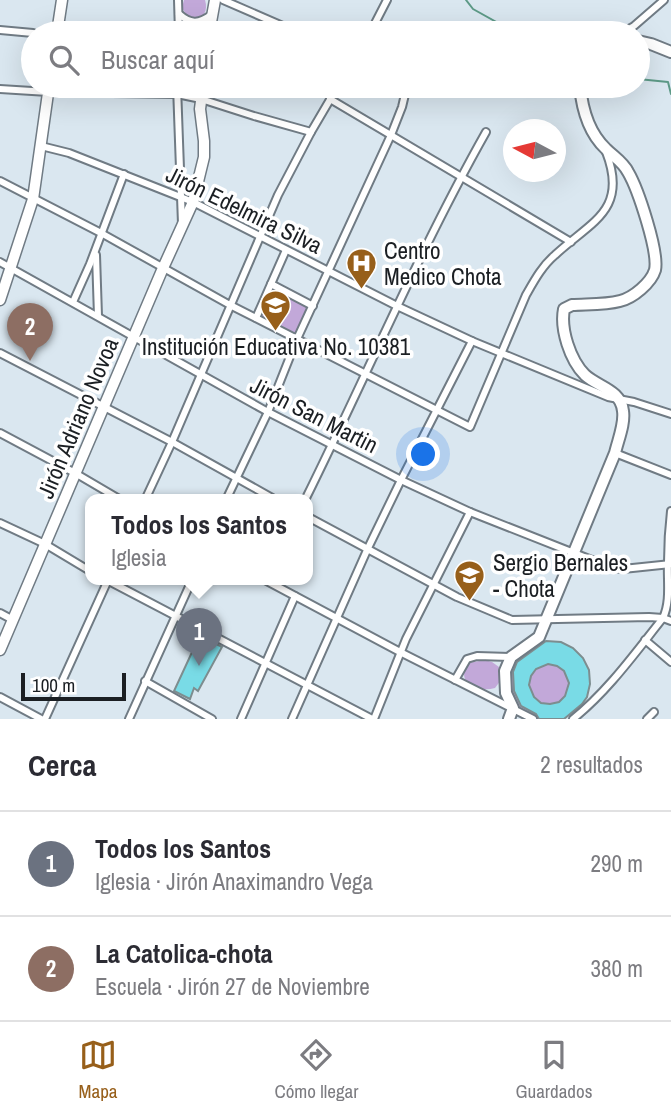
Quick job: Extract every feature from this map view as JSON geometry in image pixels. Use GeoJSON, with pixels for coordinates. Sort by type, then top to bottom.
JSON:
{"type":"FeatureCollection","features":[{"type":"Feature","properties":{"kind":"main road"},"geometry":{"type":"LineString","coordinates":[[650,44],[671,52]]}},
{"type":"Feature","properties":{"kind":"main road"},"geometry":{"type":"LineString","coordinates":[[511,714],[504,681],[510,657],[539,637],[547,620],[614,453],[623,411],[620,399],[584,374],[574,360],[566,337],[564,309],[572,305],[622,301],[636,293],[654,272],[653,247],[631,179],[622,163],[604,148],[594,132],[582,108],[581,98]]}},
{"type":"Feature","properties":{"kind":"street"},"geometry":{"type":"LineString","coordinates":[[59,21],[62,0]]}},
{"type":"Feature","properties":{"kind":"street"},"geometry":{"type":"LineString","coordinates":[[211,21],[215,0]]}},
{"type":"Feature","properties":{"kind":"street"},"geometry":{"type":"LineString","coordinates":[[223,0],[271,21]]}},
{"type":"Feature","properties":{"kind":"street"},"geometry":{"type":"LineString","coordinates":[[376,21],[387,0]]}},
{"type":"Feature","properties":{"kind":"street"},"geometry":{"type":"LineString","coordinates":[[640,21],[664,0]]}},
{"type":"Feature","properties":{"kind":"street"},"geometry":{"type":"LineString","coordinates":[[179,2],[179,21]]}},
{"type":"Feature","properties":{"kind":"street"},"geometry":{"type":"LineString","coordinates":[[179,14],[191,21]]}},
{"type":"Feature","properties":{"kind":"street"},"geometry":{"type":"LineString","coordinates":[[204,21],[212,15]]}},
{"type":"Feature","properties":{"kind":"street"},"geometry":{"type":"LineString","coordinates":[[0,30],[21,32]]}},
{"type":"Feature","properties":{"kind":"street"},"geometry":{"type":"LineString","coordinates":[[0,89],[21,89]]}},
{"type":"Feature","properties":{"kind":"street"},"geometry":{"type":"LineString","coordinates":[[0,300],[33,199],[48,98]]}},
{"type":"Feature","properties":{"kind":"street"},"geometry":{"type":"LineString","coordinates":[[177,98],[182,225]]}},
{"type":"Feature","properties":{"kind":"street"},"geometry":{"type":"LineString","coordinates":[[229,494],[391,135],[404,98]]}},
{"type":"Feature","properties":{"kind":"street"},"geometry":{"type":"LineString","coordinates":[[201,99],[311,132]]}},
{"type":"Feature","properties":{"kind":"street","name":"Jirón Adriano Novoa"},"geometry":{"type":"LineString","coordinates":[[0,650],[193,202],[204,156],[201,99]]}},
{"type":"Feature","properties":{"kind":"street"},"geometry":{"type":"LineString","coordinates":[[148,494],[283,186],[330,99],[571,242]]}},
{"type":"Feature","properties":{"kind":"street"},"geometry":{"type":"LineString","coordinates":[[309,494],[397,306],[486,132]]}},
{"type":"Feature","properties":{"kind":"street","name":"Jirón Edelmira Silva"},"geometry":{"type":"LineString","coordinates":[[41,146],[69,153],[193,202],[397,306],[472,341],[601,395],[671,414]]}},
{"type":"Feature","properties":{"kind":"street"},"geometry":{"type":"LineString","coordinates":[[0,181],[101,233],[230,305],[470,427],[534,281],[556,253],[602,215],[610,202],[612,176],[604,148]]}},
{"type":"Feature","properties":{"kind":"street"},"geometry":{"type":"LineString","coordinates":[[73,302],[96,250],[124,174]]}},
{"type":"Feature","properties":{"kind":"street"},"geometry":{"type":"LineString","coordinates":[[96,250],[98,316]]}},
{"type":"Feature","properties":{"kind":"street"},"geometry":{"type":"LineString","coordinates":[[256,318],[286,250]]}},
{"type":"Feature","properties":{"kind":"street","name":"Jirón San Martin"},"geometry":{"type":"LineString","coordinates":[[0,262],[268,412],[470,512],[612,568],[669,564]]}},
{"type":"Feature","properties":{"kind":"street"},"geometry":{"type":"LineString","coordinates":[[271,284],[313,306]]}},
{"type":"Feature","properties":{"kind":"street"},"geometry":{"type":"LineString","coordinates":[[292,719],[368,548],[472,341]]}},
{"type":"Feature","properties":{"kind":"street"},"geometry":{"type":"LineString","coordinates":[[0,353],[172,442],[265,494]]}},
{"type":"Feature","properties":{"kind":"street"},"geometry":{"type":"LineString","coordinates":[[0,433],[111,494]]}},
{"type":"Feature","properties":{"kind":"street"},"geometry":{"type":"LineString","coordinates":[[614,453],[671,475]]}},
{"type":"Feature","properties":{"kind":"street"},"geometry":{"type":"LineString","coordinates":[[573,719],[612,681],[663,618],[670,599],[671,511]]}},
{"type":"Feature","properties":{"kind":"street"},"geometry":{"type":"LineString","coordinates":[[116,585],[373,719],[400,652],[470,512]]}},
{"type":"Feature","properties":{"kind":"street"},"geometry":{"type":"LineString","coordinates":[[313,520],[457,597],[512,620],[649,617],[671,621]]}},
{"type":"Feature","properties":{"kind":"street"},"geometry":{"type":"LineString","coordinates":[[0,523],[45,544],[85,568]]}},
{"type":"Feature","properties":{"kind":"street"},"geometry":{"type":"LineString","coordinates":[[0,697],[43,719],[105,585]]}},
{"type":"Feature","properties":{"kind":"street"},"geometry":{"type":"LineString","coordinates":[[129,719],[189,585]]}},
{"type":"Feature","properties":{"kind":"street"},"geometry":{"type":"LineString","coordinates":[[275,585],[455,680],[511,714],[533,719]]}},
{"type":"Feature","properties":{"kind":"street"},"geometry":{"type":"LineString","coordinates":[[241,719],[295,596]]}},
{"type":"Feature","properties":{"kind":"street"},"geometry":{"type":"LineString","coordinates":[[0,613],[13,620]]}},
{"type":"Feature","properties":{"kind":"street"},"geometry":{"type":"LineString","coordinates":[[645,640],[671,662]]}},
{"type":"Feature","properties":{"kind":"street"},"geometry":{"type":"LineString","coordinates":[[455,680],[467,659],[477,656],[510,657]]}},
{"type":"Feature","properties":{"kind":"street"},"geometry":{"type":"LineString","coordinates":[[145,681],[212,719]]}},
{"type":"Feature","properties":{"kind":"street"},"geometry":{"type":"LineString","coordinates":[[647,719],[654,712]]}},
{"type":"Feature","properties":{"kind":"shaded area"},"geometry":{"type":"Polygon","coordinates":[[[184,0],[205,0],[206,9],[203,15],[197,18],[188,17],[182,8],[184,0]]]}},
{"type":"Feature","properties":{"kind":"shaded area"},"geometry":{"type":"Polygon","coordinates":[[[272,290],[308,306],[296,333],[260,316],[272,290]]]}},
{"type":"Feature","properties":{"kind":"shaded area"},"geometry":{"type":"Polygon","coordinates":[[[542,642],[558,642],[572,648],[583,659],[589,673],[589,689],[583,703],[572,714],[562,719],[538,719],[528,714],[517,703],[511,689],[511,673],[517,659],[528,648],[542,642]]]}},
{"type":"Feature","properties":{"kind":"shaded area"},"geometry":{"type":"Polygon","coordinates":[[[485,660],[499,667],[501,680],[495,688],[475,688],[466,681],[465,670],[468,663],[485,660]]]}},
{"type":"Feature","properties":{"kind":"building"},"geometry":{"type":"Polygon","coordinates":[[[200,635],[222,647],[198,691],[194,688],[190,699],[174,691],[200,635]]]}},
{"type":"Feature","properties":{"kind":"building"},"geometry":{"type":"Polygon","coordinates":[[[546,641],[561,642],[573,648],[583,658],[589,670],[587,697],[564,719],[539,719],[536,714],[521,706],[514,691],[513,672],[517,662],[546,641]],[[548,664],[536,669],[531,676],[529,685],[534,697],[541,703],[559,702],[565,696],[569,683],[564,671],[548,664]]]}},
{"type":"Feature","properties":{"kind":"waterway"},"geometry":{"type":"LineString","coordinates":[[466,0],[473,9],[494,21]]}},
{"type":"Feature","properties":{"kind":"waterway"},"geometry":{"type":"LineString","coordinates":[[650,80],[668,82],[671,94]]}},
{"type":"Feature","properties":{"kind":"place","name":"Centro Medico Chota"},"geometry":{"type":"Point","coordinates":[361,291]}},
{"type":"Feature","properties":{"kind":"place","name":"Institución Educativa No. 10381"},"geometry":{"type":"Point","coordinates":[276,333]}},
{"type":"Feature","properties":{"kind":"place","name":"La Catolica-chota"},"geometry":{"type":"Point","coordinates":[30,361]}},
{"type":"Feature","properties":{"kind":"place","name":"Sergio Bernales - Chota"},"geometry":{"type":"Point","coordinates":[470,603]}},
{"type":"Feature","properties":{"kind":"place","name":"Todos los Santos"},"geometry":{"type":"Point","coordinates":[199,666]}}]}
